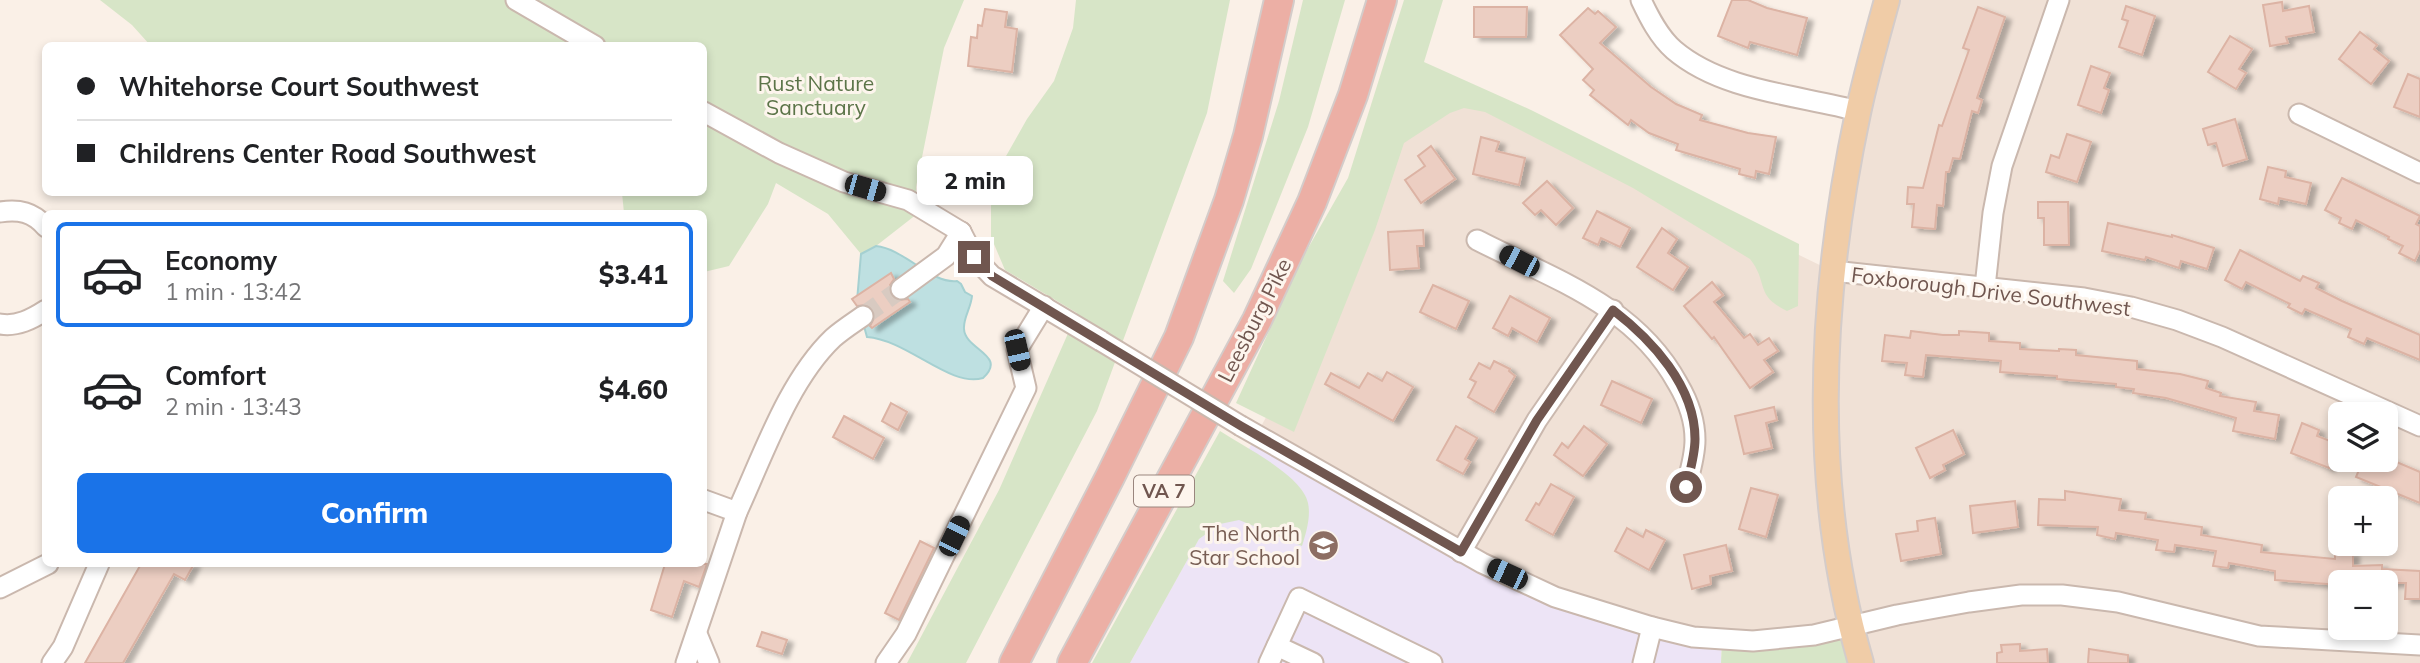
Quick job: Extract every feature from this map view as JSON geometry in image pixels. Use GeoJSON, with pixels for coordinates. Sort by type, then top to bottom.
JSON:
{"type":"FeatureCollection","features":[{"type":"Feature","properties":{"kind":"highway","name":"VA 7"},"geometry":{"type":"LineString","coordinates":[[1014,663],[1179,337],[1229,200],[1248,136],[1279,0]]}},
{"type":"Feature","properties":{"kind":"highway","name":"Leesburg Pike"},"geometry":{"type":"LineString","coordinates":[[1072,663],[1263,308],[1312,202],[1353,96],[1382,0]]}},
{"type":"Feature","properties":{"kind":"main road"},"geometry":{"type":"LineString","coordinates":[[1861,663],[1850,626],[1834,534],[1828,462],[1826,355],[1843,190],[1858,111],[1887,0]]}},
{"type":"Feature","properties":{"kind":"street"},"geometry":{"type":"LineString","coordinates":[[516,0],[588,42]]}},
{"type":"Feature","properties":{"kind":"street"},"geometry":{"type":"LineString","coordinates":[[1641,0],[1651,21],[1672,48],[1702,70],[1730,81],[1858,111]]}},
{"type":"Feature","properties":{"kind":"street"},"geometry":{"type":"LineString","coordinates":[[1985,287],[1993,213],[2002,166],[2059,0]]}},
{"type":"Feature","properties":{"kind":"street"},"geometry":{"type":"LineString","coordinates":[[707,114],[779,153],[844,181],[908,200],[961,232],[974,257],[992,276],[1241,426],[1461,552],[1555,597],[1652,627],[1693,636],[1753,641],[1814,635],[1897,615],[1969,602],[2021,595],[2062,595],[2118,602],[2259,636],[2420,645]]}},
{"type":"Feature","properties":{"kind":"street"},"geometry":{"type":"LineString","coordinates":[[2300,114],[2420,173]]}},
{"type":"Feature","properties":{"kind":"street"},"geometry":{"type":"LineString","coordinates":[[0,194],[42,223]]}},
{"type":"Feature","properties":{"kind":"street"},"geometry":{"type":"LineString","coordinates":[[0,212],[22,211]]}},
{"type":"Feature","properties":{"kind":"street"},"geometry":{"type":"LineString","coordinates":[[901,289],[946,256],[961,232]]}},
{"type":"Feature","properties":{"kind":"street"},"geometry":{"type":"LineString","coordinates":[[1477,240],[1613,310],[1654,347],[1681,389],[1693,421],[1695,439],[1686,487]]}},
{"type":"Feature","properties":{"kind":"street","name":"Foxborough Drive Southwest"},"geometry":{"type":"LineString","coordinates":[[1833,271],[2084,298],[2131,307],[2222,337],[2420,426]]}},
{"type":"Feature","properties":{"kind":"street"},"geometry":{"type":"LineString","coordinates":[[886,663],[906,634],[1026,388],[1017,350],[1044,306]]}},
{"type":"Feature","properties":{"kind":"street"},"geometry":{"type":"LineString","coordinates":[[1461,552],[1537,420],[1613,310]]}},
{"type":"Feature","properties":{"kind":"street"},"geometry":{"type":"LineString","coordinates":[[0,324],[29,320],[42,312]]}},
{"type":"Feature","properties":{"kind":"street"},"geometry":{"type":"LineString","coordinates":[[686,663],[737,512],[780,418],[803,375],[833,339],[861,317]]}},
{"type":"Feature","properties":{"kind":"street"},"geometry":{"type":"LineString","coordinates":[[707,501],[737,512]]}},
{"type":"Feature","properties":{"kind":"street"},"geometry":{"type":"LineString","coordinates":[[0,588],[42,567]]}},
{"type":"Feature","properties":{"kind":"street"},"geometry":{"type":"LineString","coordinates":[[52,663],[63,647],[98,567]]}},
{"type":"Feature","properties":{"kind":"street"},"geometry":{"type":"LineString","coordinates":[[1313,663],[1273,654],[1299,598],[1432,663]]}},
{"type":"Feature","properties":{"kind":"street"},"geometry":{"type":"LineString","coordinates":[[1643,663],[1652,627]]}},
{"type":"Feature","properties":{"kind":"street"},"geometry":{"type":"LineString","coordinates":[[697,634],[709,663]]}},
{"type":"Feature","properties":{"kind":"shaded area"},"geometry":{"type":"Polygon","coordinates":[[[1888,0],[2420,0],[2420,663],[1861,663],[1555,597],[1256,436],[1358,244],[1410,66],[1832,271],[1888,0]]]}},
{"type":"Feature","properties":{"kind":"shaded area","name":"The North Star School"},"geometry":{"type":"Polygon","coordinates":[[[1256,436],[1555,597],[1722,640],[1721,663],[1130,663],[1256,436]]]}},
{"type":"Feature","properties":{"kind":"green space","name":"Rust Nature Sanctuary"},"geometry":{"type":"Polygon","coordinates":[[[100,0],[964,0],[944,48],[916,187],[917,214],[876,246],[861,254],[828,214],[776,183],[768,204],[729,266],[707,271],[707,210],[624,210],[622,196],[707,196],[707,42],[147,42],[132,25],[100,0]]]}},
{"type":"Feature","properties":{"kind":"green space"},"geometry":{"type":"Polygon","coordinates":[[[1076,0],[1230,0],[1207,113],[1097,411],[966,663],[907,663],[999,490],[1077,313],[1005,270],[991,237],[991,206],[997,172],[1027,119],[1054,81],[1073,28],[1076,0]]]}},
{"type":"Feature","properties":{"kind":"green space"},"geometry":{"type":"Polygon","coordinates":[[[1303,0],[1345,0],[1308,127],[1251,269],[1234,293],[1223,281],[1279,101],[1303,0]]]}},
{"type":"Feature","properties":{"kind":"green space"},"geometry":{"type":"Polygon","coordinates":[[[1404,0],[1443,0],[1424,62],[1531,110],[1799,244],[1798,306],[1787,311],[1770,300],[1750,259],[1633,188],[1485,112],[1464,108],[1450,113],[1404,143],[1375,230],[1294,432],[1236,403],[1303,257],[1348,178],[1404,0]]]}},
{"type":"Feature","properties":{"kind":"green space"},"geometry":{"type":"Polygon","coordinates":[[[1220,431],[1271,462],[1304,493],[1309,514],[1302,546],[1239,520],[1220,524],[1199,539],[1130,663],[1092,663],[1220,431]]]}},
{"type":"Feature","properties":{"kind":"green space"},"geometry":{"type":"Polygon","coordinates":[[[1851,626],[1861,663],[1721,663],[1722,640],[1851,626]]]}},
{"type":"Feature","properties":{"kind":"water"},"geometry":{"type":"Polygon","coordinates":[[[876,246],[897,253],[937,277],[957,281],[965,292],[972,296],[964,329],[966,336],[991,364],[983,378],[957,376],[898,346],[867,337],[857,301],[861,254],[876,246]]]}},
{"type":"Feature","properties":{"kind":"building"},"geometry":{"type":"Polygon","coordinates":[[[1732,0],[1748,0],[1767,8],[1807,18],[1797,55],[1750,42],[1748,48],[1718,36],[1732,0]]]}},
{"type":"Feature","properties":{"kind":"building"},"geometry":{"type":"Polygon","coordinates":[[[2282,2],[2283,11],[2309,6],[2314,32],[2286,37],[2288,43],[2270,46],[2263,5],[2282,2]]]}},
{"type":"Feature","properties":{"kind":"building"},"geometry":{"type":"Polygon","coordinates":[[[2126,6],[2155,16],[2142,55],[2119,47],[2128,21],[2122,19],[2126,6]]]}},
{"type":"Feature","properties":{"kind":"building"},"geometry":{"type":"Polygon","coordinates":[[[1474,7],[1527,7],[1526,37],[1474,37],[1474,7]]]}},
{"type":"Feature","properties":{"kind":"building"},"geometry":{"type":"Polygon","coordinates":[[[1978,7],[2005,17],[1977,98],[1982,100],[1978,113],[1972,111],[1960,159],[1953,158],[1949,172],[1946,172],[1943,206],[1937,205],[1935,229],[1912,227],[1914,204],[1907,204],[1908,187],[1923,188],[1939,125],[1942,126],[1969,50],[1963,48],[1978,7]]]}},
{"type":"Feature","properties":{"kind":"building"},"geometry":{"type":"Polygon","coordinates":[[[1588,8],[1595,14],[1598,11],[1616,27],[1600,43],[1651,87],[1676,104],[1702,115],[1700,120],[1748,133],[1776,137],[1769,174],[1756,171],[1755,178],[1739,174],[1740,169],[1676,150],[1678,144],[1649,133],[1631,120],[1628,125],[1590,95],[1594,90],[1583,80],[1593,69],[1560,35],[1588,8]]]}},
{"type":"Feature","properties":{"kind":"building"},"geometry":{"type":"Polygon","coordinates":[[[985,9],[1007,12],[1005,27],[1017,29],[1012,72],[968,66],[971,37],[977,38],[978,25],[982,26],[985,9]]]}},
{"type":"Feature","properties":{"kind":"building"},"geometry":{"type":"Polygon","coordinates":[[[2360,32],[2377,45],[2374,49],[2389,61],[2371,84],[2339,59],[2360,32]]]}},
{"type":"Feature","properties":{"kind":"building"},"geometry":{"type":"Polygon","coordinates":[[[2230,36],[2252,49],[2239,69],[2246,73],[2236,89],[2208,72],[2230,36]]]}},
{"type":"Feature","properties":{"kind":"building"},"geometry":{"type":"Polygon","coordinates":[[[2091,66],[2110,73],[2104,88],[2109,90],[2101,113],[2078,105],[2091,66]]]}},
{"type":"Feature","properties":{"kind":"building"},"geometry":{"type":"Polygon","coordinates":[[[2408,74],[2420,79],[2420,117],[2394,107],[2408,74]]]}},
{"type":"Feature","properties":{"kind":"building"},"geometry":{"type":"Polygon","coordinates":[[[2235,119],[2247,159],[2223,166],[2216,143],[2208,145],[2203,129],[2235,119]]]}},
{"type":"Feature","properties":{"kind":"building"},"geometry":{"type":"Polygon","coordinates":[[[2067,134],[2091,142],[2077,182],[2046,172],[2051,155],[2059,158],[2067,134]]]}},
{"type":"Feature","properties":{"kind":"building"},"geometry":{"type":"Polygon","coordinates":[[[1481,137],[1499,142],[1496,151],[1525,158],[1519,185],[1473,174],[1481,137]]]}},
{"type":"Feature","properties":{"kind":"building"},"geometry":{"type":"Polygon","coordinates":[[[1431,146],[1455,179],[1421,203],[1405,180],[1425,166],[1418,156],[1431,146]]]}},
{"type":"Feature","properties":{"kind":"building"},"geometry":{"type":"Polygon","coordinates":[[[2268,167],[2286,171],[2285,177],[2311,183],[2306,204],[2279,198],[2278,204],[2260,199],[2268,167]]]}},
{"type":"Feature","properties":{"kind":"building"},"geometry":{"type":"Polygon","coordinates":[[[2342,178],[2420,216],[2416,224],[2420,226],[2420,250],[2415,261],[2399,253],[2403,246],[2388,239],[2389,237],[2356,220],[2352,229],[2339,223],[2341,218],[2325,210],[2342,178]]]}},
{"type":"Feature","properties":{"kind":"building"},"geometry":{"type":"Polygon","coordinates":[[[1547,181],[1573,208],[1556,225],[1541,210],[1535,215],[1523,203],[1547,181]]]}},
{"type":"Feature","properties":{"kind":"building"},"geometry":{"type":"Polygon","coordinates":[[[2038,202],[2068,202],[2069,245],[2044,245],[2044,218],[2038,218],[2038,202]]]}},
{"type":"Feature","properties":{"kind":"building"},"geometry":{"type":"Polygon","coordinates":[[[1597,211],[1630,228],[1620,247],[1601,238],[1598,245],[1583,238],[1597,211]]]}},
{"type":"Feature","properties":{"kind":"building"},"geometry":{"type":"Polygon","coordinates":[[[2108,223],[2172,235],[2214,248],[2207,269],[2181,261],[2179,268],[2146,257],[2145,260],[2102,251],[2108,223]]]}},
{"type":"Feature","properties":{"kind":"building"},"geometry":{"type":"Polygon","coordinates":[[[1662,228],[1677,239],[1668,253],[1688,267],[1673,290],[1637,267],[1662,228]]]}},
{"type":"Feature","properties":{"kind":"building"},"geometry":{"type":"Polygon","coordinates":[[[1423,230],[1424,246],[1417,246],[1419,268],[1390,270],[1388,232],[1423,230]]]}},
{"type":"Feature","properties":{"kind":"building"},"geometry":{"type":"Polygon","coordinates":[[[2240,250],[2300,281],[2303,276],[2319,283],[2316,288],[2420,335],[2420,360],[2367,338],[2364,344],[2348,337],[2351,329],[2305,309],[2302,314],[2288,307],[2290,304],[2246,282],[2242,289],[2225,280],[2240,250]]]}},
{"type":"Feature","properties":{"kind":"building"},"geometry":{"type":"Polygon","coordinates":[[[891,273],[894,279],[890,285],[891,296],[897,300],[908,299],[910,302],[872,328],[870,326],[875,316],[873,310],[868,305],[857,306],[852,299],[891,273]]]}},
{"type":"Feature","properties":{"kind":"building"},"geometry":{"type":"Polygon","coordinates":[[[1712,282],[1723,295],[1714,302],[1744,338],[1750,334],[1758,345],[1769,338],[1778,351],[1764,360],[1773,372],[1750,388],[1714,337],[1712,339],[1684,306],[1712,282]]]}},
{"type":"Feature","properties":{"kind":"building"},"geometry":{"type":"Polygon","coordinates":[[[1433,285],[1469,301],[1456,329],[1420,312],[1433,285]]]}},
{"type":"Feature","properties":{"kind":"building"},"geometry":{"type":"Polygon","coordinates":[[[1510,296],[1550,318],[1537,342],[1512,328],[1508,336],[1493,328],[1510,296]]]}},
{"type":"Feature","properties":{"kind":"building"},"geometry":{"type":"Polygon","coordinates":[[[1911,331],[1943,335],[1959,335],[1959,331],[1989,333],[1989,341],[2020,343],[2020,349],[2076,350],[2076,355],[2137,361],[2137,369],[2180,374],[2208,381],[2206,388],[2221,393],[2220,396],[2256,402],[2254,411],[2279,415],[2275,439],[2233,431],[2236,418],[2166,398],[2133,393],[2134,389],[2116,387],[2116,384],[2000,372],[2001,361],[1926,355],[1923,377],[1905,375],[1907,363],[1882,361],[1885,335],[1910,338],[1911,331]]]}},
{"type":"Feature","properties":{"kind":"building"},"geometry":{"type":"Polygon","coordinates":[[[1494,361],[1510,369],[1515,376],[1494,412],[1468,397],[1476,382],[1470,379],[1479,363],[1490,369],[1494,361]]]}},
{"type":"Feature","properties":{"kind":"building"},"geometry":{"type":"Polygon","coordinates":[[[1387,372],[1413,387],[1393,421],[1325,384],[1331,373],[1359,388],[1368,373],[1382,381],[1387,372]]]}},
{"type":"Feature","properties":{"kind":"building"},"geometry":{"type":"Polygon","coordinates":[[[1612,381],[1652,399],[1641,423],[1601,405],[1612,381]]]}},
{"type":"Feature","properties":{"kind":"building"},"geometry":{"type":"Polygon","coordinates":[[[891,403],[907,412],[898,430],[882,421],[891,403]]]}},
{"type":"Feature","properties":{"kind":"building"},"geometry":{"type":"Polygon","coordinates":[[[1774,407],[1777,420],[1766,423],[1772,448],[1744,454],[1735,416],[1774,407]]]}},
{"type":"Feature","properties":{"kind":"building"},"geometry":{"type":"Polygon","coordinates":[[[844,416],[884,438],[873,459],[833,437],[844,416]]]}},
{"type":"Feature","properties":{"kind":"building"},"geometry":{"type":"Polygon","coordinates":[[[2302,423],[2319,430],[2317,436],[2328,440],[2328,468],[2291,453],[2302,423]]]}},
{"type":"Feature","properties":{"kind":"building"},"geometry":{"type":"Polygon","coordinates":[[[1456,426],[1477,438],[1465,459],[1470,462],[1463,474],[1437,460],[1456,426]]]}},
{"type":"Feature","properties":{"kind":"building"},"geometry":{"type":"Polygon","coordinates":[[[1584,426],[1607,444],[1583,476],[1554,455],[1562,443],[1568,448],[1584,426]]]}},
{"type":"Feature","properties":{"kind":"building"},"geometry":{"type":"Polygon","coordinates":[[[1953,430],[1964,454],[1943,465],[1945,470],[1930,478],[1916,448],[1953,430]]]}},
{"type":"Feature","properties":{"kind":"building"},"geometry":{"type":"Polygon","coordinates":[[[2398,463],[2420,472],[2420,503],[2398,494],[2398,486],[2378,486],[2356,477],[2358,472],[2398,472],[2398,463]]]}},
{"type":"Feature","properties":{"kind":"building"},"geometry":{"type":"Polygon","coordinates":[[[1551,484],[1574,497],[1553,535],[1526,520],[1536,503],[1539,505],[1551,484]]]}},
{"type":"Feature","properties":{"kind":"building"},"geometry":{"type":"Polygon","coordinates":[[[1751,488],[1778,495],[1766,537],[1739,529],[1751,488]]]}},
{"type":"Feature","properties":{"kind":"building"},"geometry":{"type":"Polygon","coordinates":[[[2065,491],[2121,499],[2119,510],[2146,513],[2145,519],[2202,527],[2201,535],[2262,545],[2261,552],[2335,559],[2335,556],[2353,556],[2353,566],[2382,565],[2382,569],[2420,571],[2420,599],[2405,599],[2406,583],[2398,583],[2398,570],[2328,570],[2328,584],[2275,580],[2275,571],[2229,563],[2228,568],[2213,566],[2216,551],[2175,545],[2174,552],[2156,550],[2158,540],[2116,533],[2115,539],[2097,535],[2098,527],[2038,525],[2039,499],[2065,500],[2065,491]]]}},
{"type":"Feature","properties":{"kind":"building"},"geometry":{"type":"Polygon","coordinates":[[[2015,501],[2018,527],[1973,533],[1970,506],[2015,501]]]}},
{"type":"Feature","properties":{"kind":"building"},"geometry":{"type":"Polygon","coordinates":[[[1935,518],[1941,554],[1901,561],[1896,534],[1918,531],[1917,521],[1935,518]]]}},
{"type":"Feature","properties":{"kind":"building"},"geometry":{"type":"Polygon","coordinates":[[[1627,528],[1643,537],[1646,530],[1665,540],[1649,570],[1615,551],[1627,528]]]}},
{"type":"Feature","properties":{"kind":"building"},"geometry":{"type":"Polygon","coordinates":[[[920,541],[934,548],[899,620],[885,613],[920,541]]]}},
{"type":"Feature","properties":{"kind":"building"},"geometry":{"type":"Polygon","coordinates":[[[1726,545],[1732,571],[1710,576],[1711,584],[1692,589],[1684,555],[1726,545]]]}},
{"type":"Feature","properties":{"kind":"building"},"geometry":{"type":"Polygon","coordinates":[[[139,567],[192,567],[185,580],[174,574],[123,663],[85,663],[139,567]]]}},
{"type":"Feature","properties":{"kind":"building"},"geometry":{"type":"Polygon","coordinates":[[[664,567],[706,567],[699,587],[684,581],[672,617],[651,610],[664,567]]]}},
{"type":"Feature","properties":{"kind":"building"},"geometry":{"type":"Polygon","coordinates":[[[762,632],[787,640],[782,654],[757,646],[762,632]]]}},
{"type":"Feature","properties":{"kind":"building"},"geometry":{"type":"Polygon","coordinates":[[[2020,644],[2020,651],[2047,649],[2048,663],[1997,663],[1997,653],[2002,652],[2001,645],[2020,644]]]}},
{"type":"Feature","properties":{"kind":"building"},"geometry":{"type":"Polygon","coordinates":[[[2089,649],[2128,655],[2128,663],[2088,663],[2089,649]]]}},
{"type":"Feature","properties":{"kind":"tunnel"},"geometry":{"type":"LineString","coordinates":[[863,316],[901,289]]}},
{"type":"Feature","properties":{"kind":"place","name":"The North Star School"},"geometry":{"type":"Point","coordinates":[1323,545]}},
{"type":"Feature","properties":{"kind":"route"},"geometry":{"type":"LineString","coordinates":[[974,257],[992,276],[1241,426],[1461,552],[1537,420],[1613,310],[1654,347],[1669,367],[1691,412],[1695,439],[1694,455],[1686,487]]}}]}
